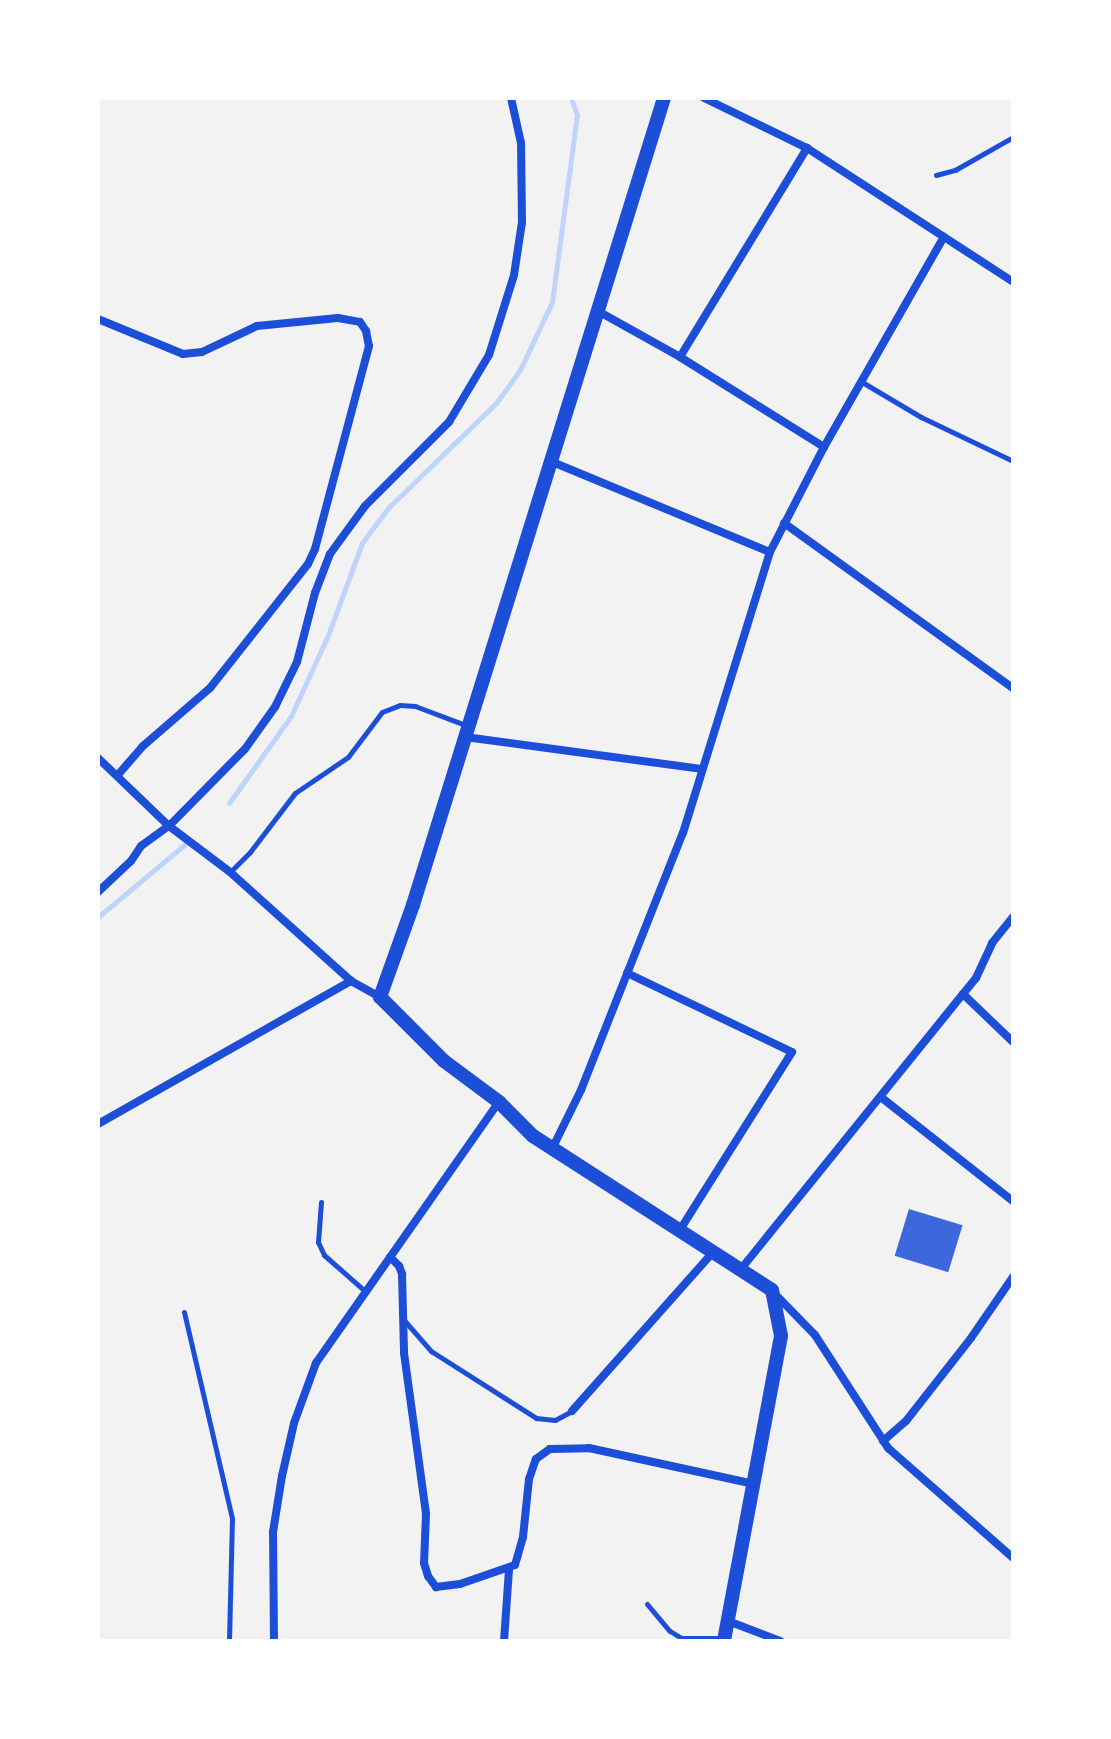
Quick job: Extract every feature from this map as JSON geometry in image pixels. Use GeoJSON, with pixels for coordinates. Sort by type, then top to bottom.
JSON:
{"type":"FeatureCollection","features":[{"type":"Feature","properties":{"kind":"street"},"geometry":{"type":"LineString","coordinates":[[98,892],[131,861],[141,846],[169,826],[261,729],[297,662],[315,593],[330,554],[375,496],[449,422],[489,355],[514,275],[522,222],[523,169],[511,98]]}},
{"type":"Feature","properties":{"kind":"street"},"geometry":{"type":"LineString","coordinates":[[380,997],[467,731],[662,98]]}},
{"type":"Feature","properties":{"kind":"street"},"geometry":{"type":"LineString","coordinates":[[704,98],[807,148],[1013,282]]}},
{"type":"Feature","properties":{"kind":"street"},"geometry":{"type":"LineString","coordinates":[[680,357],[807,148]]}},
{"type":"Feature","properties":{"kind":"street"},"geometry":{"type":"LineString","coordinates":[[552,1149],[581,1090],[683,833],[770,552],[824,447],[944,237]]}},
{"type":"Feature","properties":{"kind":"street"},"geometry":{"type":"LineString","coordinates":[[596,310],[680,357],[824,447]]}},
{"type":"Feature","properties":{"kind":"street"},"geometry":{"type":"LineString","coordinates":[[98,319],[183,354],[202,352],[257,326],[338,318],[360,322],[366,331],[369,346],[308,564],[210,688],[143,746],[118,775]]}},
{"type":"Feature","properties":{"kind":"street"},"geometry":{"type":"LineString","coordinates":[[550,461],[770,552]]}},
{"type":"Feature","properties":{"kind":"street"},"geometry":{"type":"LineString","coordinates":[[784,523],[1013,688]]}},
{"type":"Feature","properties":{"kind":"street"},"geometry":{"type":"LineString","coordinates":[[467,731],[701,769]]}},
{"type":"Feature","properties":{"kind":"street"},"geometry":{"type":"LineString","coordinates":[[98,758],[169,826],[230,872],[351,981],[380,997],[444,1061],[499,1102],[533,1136],[772,1290],[815,1335],[883,1441],[1011,1556]]}},
{"type":"Feature","properties":{"kind":"street"},"geometry":{"type":"LineString","coordinates":[[741,1269],[976,978],[992,943],[1013,917]]}},
{"type":"Feature","properties":{"kind":"street"},"geometry":{"type":"LineString","coordinates":[[627,973],[792,1052],[680,1230]]}},
{"type":"Feature","properties":{"kind":"street"},"geometry":{"type":"LineString","coordinates":[[98,1124],[351,981]]}},
{"type":"Feature","properties":{"kind":"street"},"geometry":{"type":"LineString","coordinates":[[963,994],[1013,1042]]}},
{"type":"Feature","properties":{"kind":"street"},"geometry":{"type":"LineString","coordinates":[[882,1098],[1013,1201]]}},
{"type":"Feature","properties":{"kind":"street"},"geometry":{"type":"LineString","coordinates":[[274,1641],[273,1532],[294,1423],[316,1363],[499,1102]]}},
{"type":"Feature","properties":{"kind":"street"},"geometry":{"type":"LineString","coordinates":[[572,1411],[715,1251]]}},
{"type":"Feature","properties":{"kind":"street"},"geometry":{"type":"LineString","coordinates":[[390,1257],[402,1274],[404,1353],[424,1484],[424,1563],[436,1587],[509,1569],[517,1561],[523,1537],[529,1479],[536,1459],[550,1449],[589,1448],[754,1484]]}},
{"type":"Feature","properties":{"kind":"street"},"geometry":{"type":"LineString","coordinates":[[883,1441],[906,1421],[971,1338],[1013,1277]]}},
{"type":"Feature","properties":{"kind":"street"},"geometry":{"type":"LineString","coordinates":[[724,1640],[781,1336],[772,1290]]}},
{"type":"Feature","properties":{"kind":"street"},"geometry":{"type":"LineString","coordinates":[[504,1641],[509,1569]]}},
{"type":"Feature","properties":{"kind":"street"},"geometry":{"type":"LineString","coordinates":[[728,1621],[780,1641]]}},
{"type":"Feature","properties":{"kind":"lane"},"geometry":{"type":"LineString","coordinates":[[936,175],[955,170],[1013,137]]}},
{"type":"Feature","properties":{"kind":"lane"},"geometry":{"type":"LineString","coordinates":[[861,382],[921,417],[1013,461]]}},
{"type":"Feature","properties":{"kind":"lane"},"geometry":{"type":"LineString","coordinates":[[230,872],[250,852],[295,793],[348,757],[382,712],[400,705],[415,706],[467,731]]}},
{"type":"Feature","properties":{"kind":"lane"},"geometry":{"type":"LineString","coordinates":[[321,1202],[318,1242],[324,1255],[366,1292]]}},
{"type":"Feature","properties":{"kind":"lane"},"geometry":{"type":"LineString","coordinates":[[184,1312],[232,1518],[229,1641]]}},
{"type":"Feature","properties":{"kind":"lane"},"geometry":{"type":"LineString","coordinates":[[403,1318],[431,1351],[536,1418],[555,1420],[572,1411]]}},
{"type":"Feature","properties":{"kind":"lane"},"geometry":{"type":"LineString","coordinates":[[647,1604],[670,1631],[681,1638],[724,1640]]}},
{"type":"Feature","properties":{"kind":"building"},"geometry":{"type":"Polygon","coordinates":[[[909,1209],[963,1225],[948,1272],[895,1256],[909,1209]]]}},
{"type":"Feature","properties":{"kind":"waterway"},"geometry":{"type":"LineString","coordinates":[[229,803],[291,716],[328,635],[362,543],[388,508],[496,403],[520,370],[552,302],[577,115],[571,98]]}},
{"type":"Feature","properties":{"kind":"waterway"},"geometry":{"type":"LineString","coordinates":[[98,917],[189,841]]}}]}
